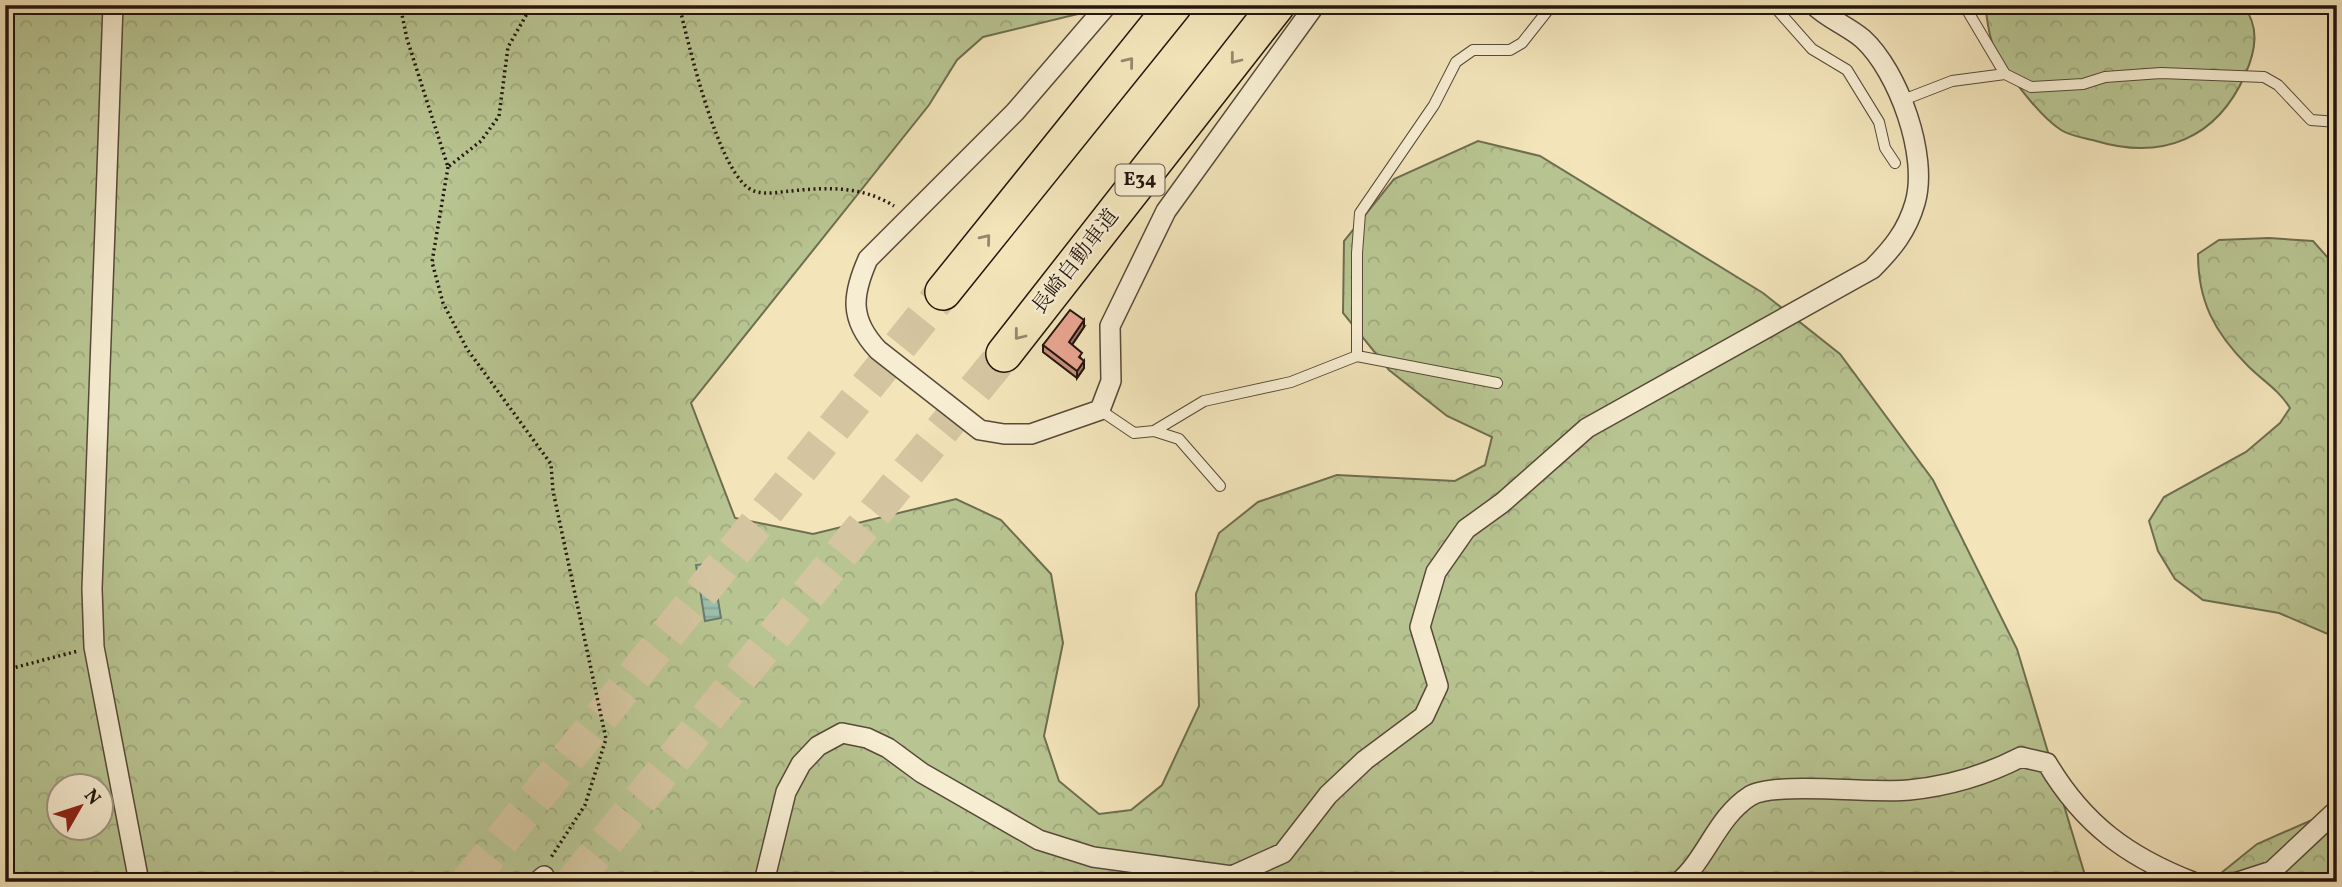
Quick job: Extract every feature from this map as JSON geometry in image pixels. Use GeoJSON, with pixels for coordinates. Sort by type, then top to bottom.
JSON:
{"type":"FeatureCollection","features":[{"type":"Feature","properties":{"kind":"highway"},"geometry":{"type":"LineString","coordinates":[[943,292],[1174,5]]}},
{"type":"Feature","properties":{"kind":"highway","name":"長崎自動車道"},"geometry":{"type":"LineString","coordinates":[[1004,354],[1277,5]]}},
{"type":"Feature","properties":{"kind":"street"},"geometry":{"type":"LineString","coordinates":[[113,5],[92,589],[94,647],[138,882]]}},
{"type":"Feature","properties":{"kind":"street"},"geometry":{"type":"LineString","coordinates":[[1107,5],[1015,113],[868,259],[856,289],[854,299],[864,335],[979,430],[1031,434],[1100,410],[1108,398],[1111,381],[1110,326],[1166,211],[1315,5]]}},
{"type":"Feature","properties":{"kind":"street"},"geometry":{"type":"LineString","coordinates":[[764,882],[786,792],[801,764],[818,746],[842,733],[867,737],[888,748],[922,773],[1039,840],[1093,858],[1231,876],[1283,853],[1328,795],[1365,760],[1424,716],[1437,686],[1420,627],[1436,572],[1466,529],[1502,503],[1587,428],[1872,269],[1899,242],[1916,201],[1916,159],[1903,100],[1896,83],[1863,39],[1814,5]]}},
{"type":"Feature","properties":{"kind":"street"},"geometry":{"type":"LineString","coordinates":[[1679,882],[1688,874],[1724,820],[1752,795],[1793,789],[1909,790],[1987,775],[2021,757],[2047,763],[2064,792],[2105,835],[2164,871],[2193,882]]}},
{"type":"Feature","properties":{"kind":"street"},"geometry":{"type":"LineString","coordinates":[[2238,882],[2272,871],[2337,810]]}},
{"type":"Feature","properties":{"kind":"lane"},"geometry":{"type":"LineString","coordinates":[[1357,356],[1357,253],[1360,213],[1434,105],[1456,62],[1473,50],[1510,50],[1522,43],[1552,5]]}},
{"type":"Feature","properties":{"kind":"lane"},"geometry":{"type":"LineString","coordinates":[[1773,5],[1812,50],[1847,70],[1879,122],[1885,148],[1895,163]]}},
{"type":"Feature","properties":{"kind":"lane"},"geometry":{"type":"LineString","coordinates":[[1964,5],[2005,74],[2031,87],[2083,84],[2105,78],[2161,73],[2264,77],[2278,85],[2311,120],[2337,121]]}},
{"type":"Feature","properties":{"kind":"lane"},"geometry":{"type":"LineString","coordinates":[[1903,100],[1952,80],[2005,74]]}},
{"type":"Feature","properties":{"kind":"lane"},"geometry":{"type":"LineString","coordinates":[[1154,431],[1204,401],[1291,382],[1357,356],[1497,383]]}},
{"type":"Feature","properties":{"kind":"lane"},"geometry":{"type":"LineString","coordinates":[[1100,410],[1134,433],[1154,431],[1179,439],[1220,486]]}},
{"type":"Feature","properties":{"kind":"path"},"geometry":{"type":"LineString","coordinates":[[400,5],[407,38],[447,167],[432,262],[443,303],[467,349],[551,464],[553,491],[606,739],[584,805],[552,854],[542,880]]}},
{"type":"Feature","properties":{"kind":"path"},"geometry":{"type":"LineString","coordinates":[[447,167],[481,141],[499,116],[508,47],[532,5]]}},
{"type":"Feature","properties":{"kind":"path"},"geometry":{"type":"LineString","coordinates":[[679,5],[706,108],[728,159],[745,185],[752,191],[770,193],[827,187],[877,195],[911,216]]}},
{"type":"Feature","properties":{"kind":"path"},"geometry":{"type":"LineString","coordinates":[[5,670],[94,647]]}},
{"type":"Feature","properties":{"kind":"green space"},"geometry":{"type":"Polygon","coordinates":[[[5,5],[1115,5],[983,37],[957,60],[929,105],[691,403],[735,518],[813,534],[956,499],[1001,520],[1051,574],[1063,643],[1044,736],[1059,781],[1099,814],[1131,810],[1162,785],[1199,706],[1196,594],[1219,533],[1258,502],[1337,475],[1455,481],[1485,465],[1492,437],[1447,416],[1389,370],[1343,313],[1344,241],[1394,179],[1478,141],[1540,156],[1763,293],[1840,354],[1933,480],[2017,649],[2087,882],[5,882],[5,5]]]}},
{"type":"Feature","properties":{"kind":"green space"},"geometry":{"type":"Polygon","coordinates":[[[1985,5],[2243,5],[2252,22],[2254,48],[2245,75],[2233,97],[2203,129],[2165,146],[2120,146],[2069,134],[2042,114],[2012,77],[1997,52],[1989,33],[1985,5]]]}},
{"type":"Feature","properties":{"kind":"green space"},"geometry":{"type":"Polygon","coordinates":[[[2269,238],[2313,241],[2337,268],[2337,638],[2279,613],[2203,600],[2175,579],[2158,551],[2149,521],[2164,497],[2246,452],[2280,423],[2290,408],[2236,353],[2217,328],[2205,301],[2199,271],[2198,254],[2219,240],[2269,238]]]}},
{"type":"Feature","properties":{"kind":"green space"},"geometry":{"type":"Polygon","coordinates":[[[2337,809],[2337,882],[2210,882],[2257,844],[2337,809]]]}},
{"type":"Feature","properties":{"kind":"shaded area"},"geometry":{"type":"Polygon","coordinates":[[[712,563],[721,618],[705,621],[696,565],[712,563]]]}},
{"type":"Feature","properties":{"kind":"building"},"geometry":{"type":"Polygon","coordinates":[[[1070,310],[1084,320],[1069,342],[1082,353],[1079,357],[1084,361],[1077,371],[1043,345],[1070,310]]]}},
{"type":"Feature","properties":{"kind":"tunnel"},"geometry":{"type":"LineString","coordinates":[[468,882],[943,292]]}},
{"type":"Feature","properties":{"kind":"tunnel"},"geometry":{"type":"LineString","coordinates":[[573,882],[1004,354]]}}]}
